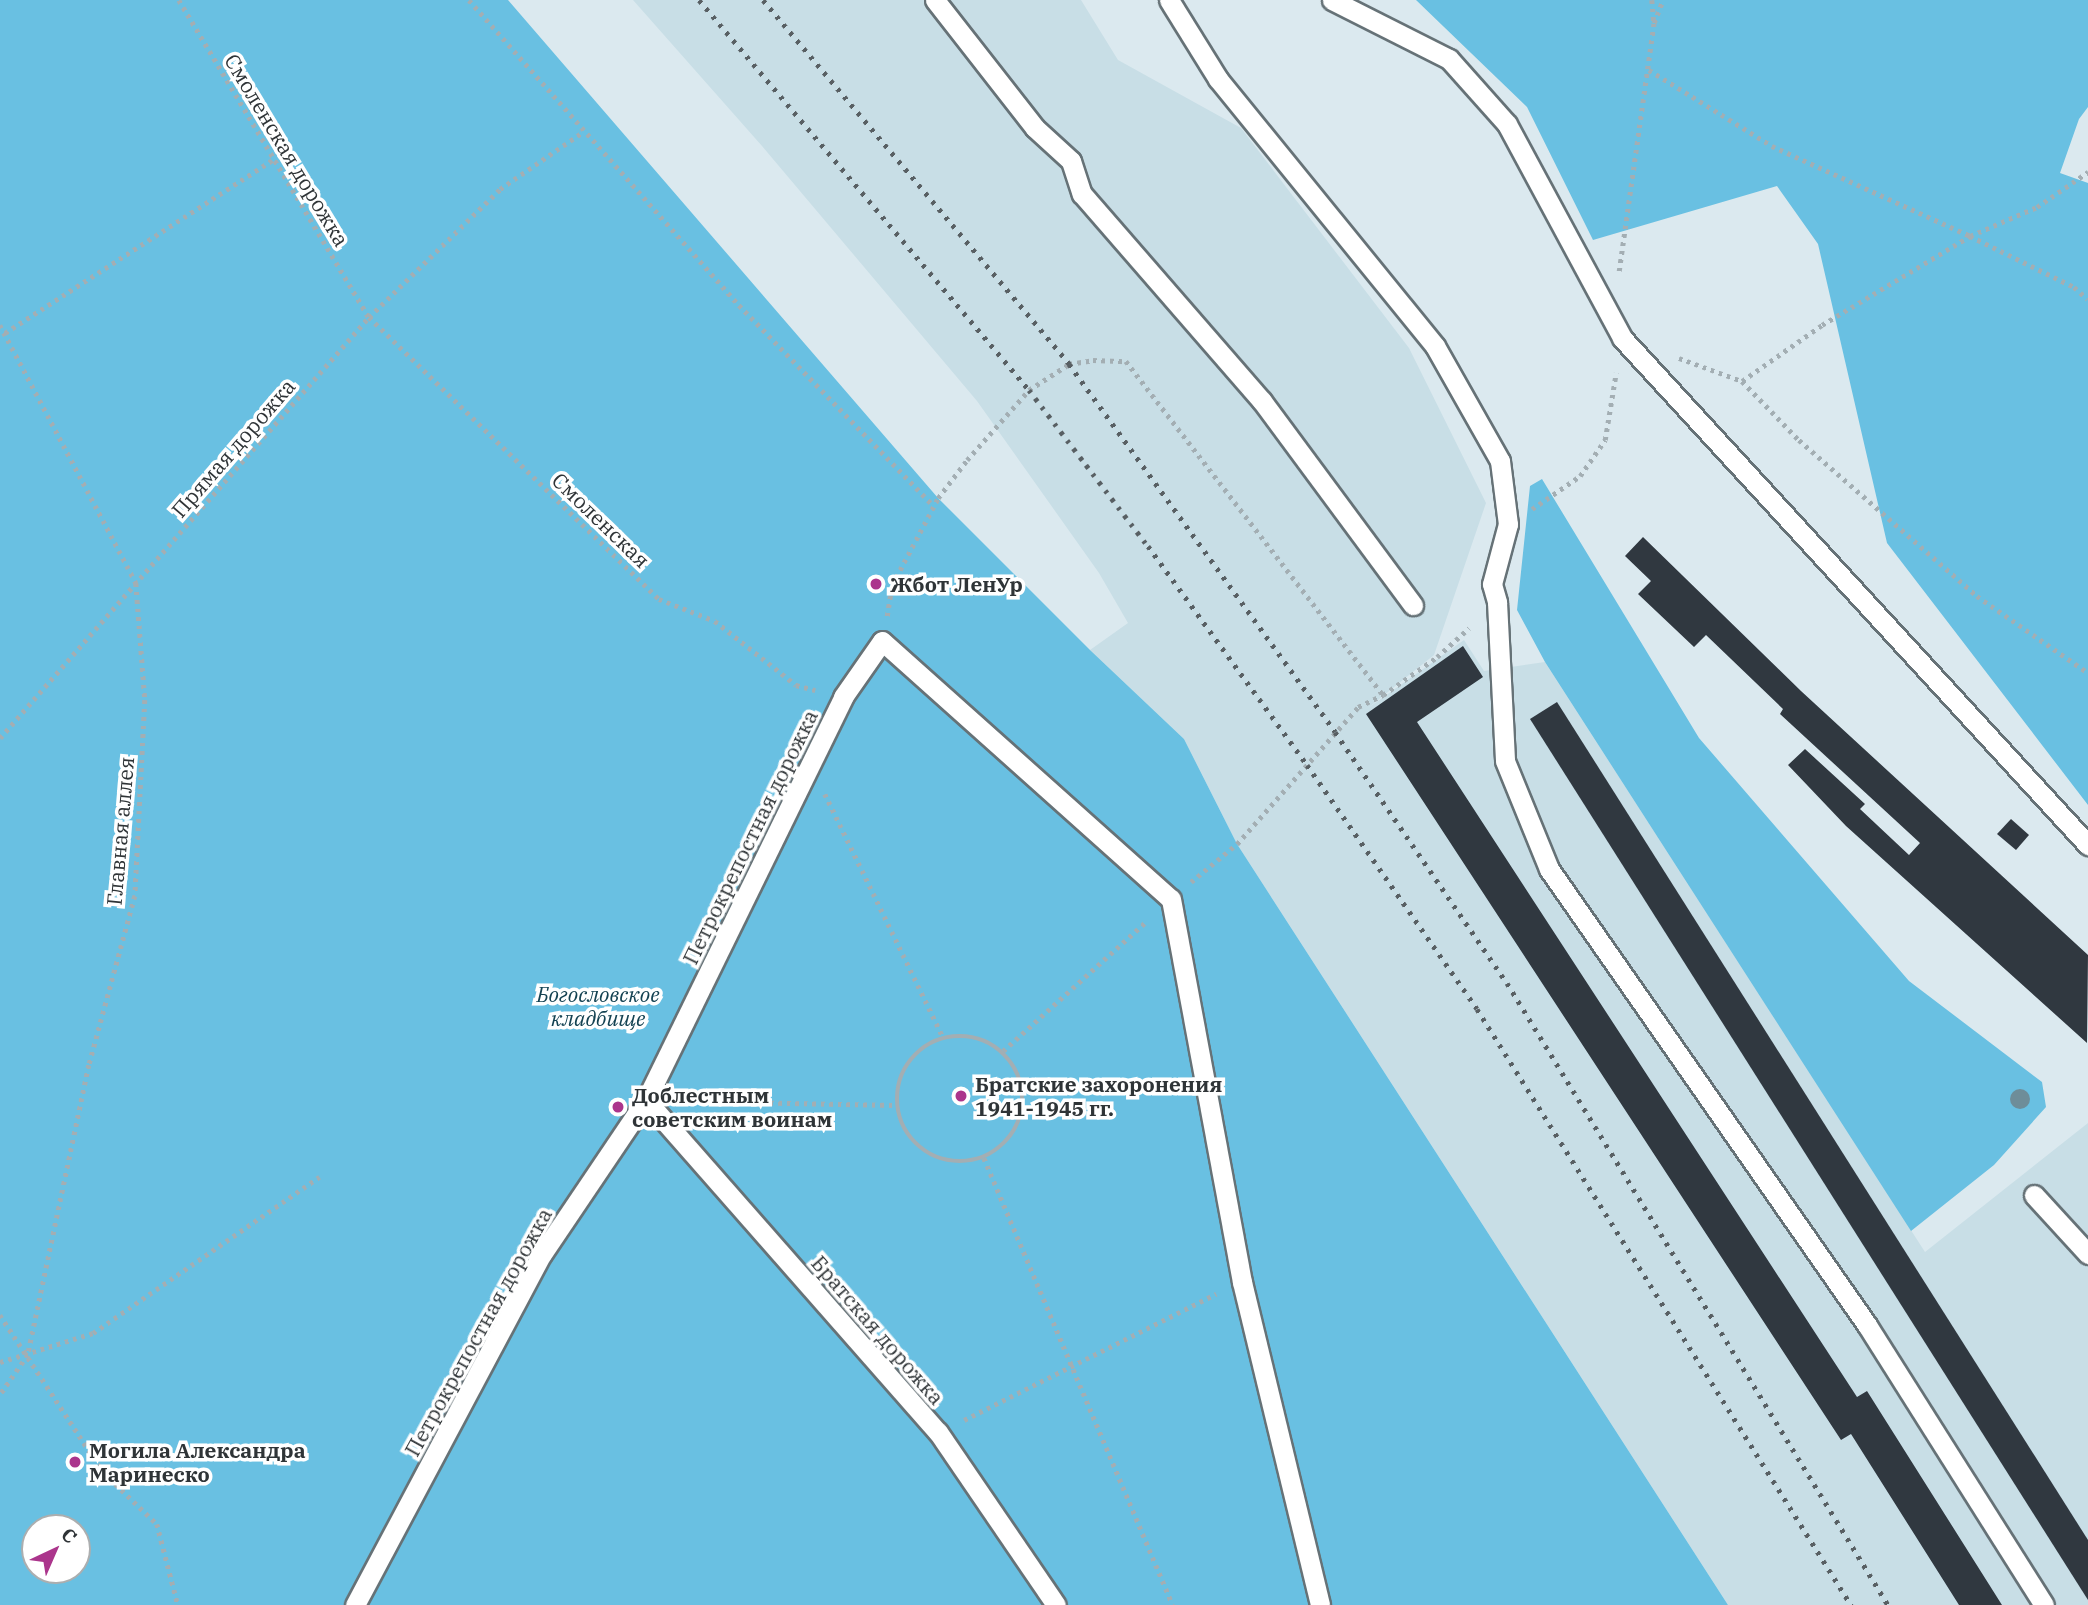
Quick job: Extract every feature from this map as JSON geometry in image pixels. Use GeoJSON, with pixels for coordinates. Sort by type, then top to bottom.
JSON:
{"type":"FeatureCollection","features":[{"type":"Feature","properties":{"kind":"lane"},"geometry":{"type":"LineString","coordinates":[[935,0],[1035,128],[1071,161],[1082,194],[1262,401],[1413,606]]}},
{"type":"Feature","properties":{"kind":"lane"},"geometry":{"type":"LineString","coordinates":[[1169,0],[1219,79],[1435,346],[1500,461],[1508,524],[1492,584],[1497,602],[1505,761],[1549,869],[1867,1325],[2044,1605]]}},
{"type":"Feature","properties":{"kind":"lane"},"geometry":{"type":"LineString","coordinates":[[1332,0],[1449,58],[1507,124],[1622,338],[2088,845]]}},
{"type":"Feature","properties":{"kind":"lane"},"geometry":{"type":"LineString","coordinates":[[882,641],[1171,899],[1242,1282],[1320,1605]]}},
{"type":"Feature","properties":{"kind":"lane","name":"Петрокрепостная дорожка"},"geometry":{"type":"LineString","coordinates":[[355,1605],[542,1254],[646,1100],[843,697],[882,641]]}},
{"type":"Feature","properties":{"kind":"lane","name":"Братская дорожка"},"geometry":{"type":"LineString","coordinates":[[646,1100],[938,1433],[1056,1605]]}},
{"type":"Feature","properties":{"kind":"lane"},"geometry":{"type":"LineString","coordinates":[[2035,1195],[2088,1254]]}},
{"type":"Feature","properties":{"kind":"path","name":"Смоленская дорожка"},"geometry":{"type":"LineString","coordinates":[[179,0],[369,317]]}},
{"type":"Feature","properties":{"kind":"path"},"geometry":{"type":"LineString","coordinates":[[469,0],[583,132],[739,305],[934,506]]}},
{"type":"Feature","properties":{"kind":"path"},"geometry":{"type":"LineString","coordinates":[[1652,0],[1654,23]]}},
{"type":"Feature","properties":{"kind":"path"},"geometry":{"type":"LineString","coordinates":[[1649,70],[1772,146],[1970,236],[2074,288],[2088,299]]}},
{"type":"Feature","properties":{"kind":"path","name":"Прямая дорожка"},"geometry":{"type":"LineString","coordinates":[[0,738],[369,317],[500,189],[583,132]]}},
{"type":"Feature","properties":{"kind":"path"},"geometry":{"type":"LineString","coordinates":[[5,333],[274,159]]}},
{"type":"Feature","properties":{"kind":"path"},"geometry":{"type":"LineString","coordinates":[[1742,381],[1822,325],[1970,236],[2037,206],[2088,172]]}},
{"type":"Feature","properties":{"kind":"path","name":"Смоленская"},"geometry":{"type":"LineString","coordinates":[[369,317],[659,599],[715,621],[796,685],[843,697]]}},
{"type":"Feature","properties":{"kind":"path","name":"Главная аллея"},"geometry":{"type":"LineString","coordinates":[[0,325],[136,583],[145,700],[135,896],[89,1065],[28,1355],[0,1395]]}},
{"type":"Feature","properties":{"kind":"path"},"geometry":{"type":"LineString","coordinates":[[1670,355],[1742,381],[1799,440],[1977,596],[2088,673]]}},
{"type":"Feature","properties":{"kind":"path"},"geometry":{"type":"LineString","coordinates":[[882,641],[892,585],[934,506],[967,460],[1029,390],[1069,365],[1094,360],[1126,361],[1383,695]]}},
{"type":"Feature","properties":{"kind":"path"},"geometry":{"type":"LineString","coordinates":[[1003,1051],[1171,899],[1237,844],[1358,707],[1383,695],[1437,657],[1497,602]]}},
{"type":"Feature","properties":{"kind":"path"},"geometry":{"type":"LineString","coordinates":[[811,764],[943,1037]]}},
{"type":"Feature","properties":{"kind":"path"},"geometry":{"type":"LineString","coordinates":[[968,1035],[1003,1051],[1022,1081],[1023,1111],[1006,1143],[984,1158],[960,1163],[932,1157],[907,1136],[895,1105],[898,1082],[915,1052],[943,1037],[968,1035]]}},
{"type":"Feature","properties":{"kind":"path"},"geometry":{"type":"LineString","coordinates":[[646,1100],[895,1105]]}},
{"type":"Feature","properties":{"kind":"path"},"geometry":{"type":"LineString","coordinates":[[984,1158],[1173,1605]]}},
{"type":"Feature","properties":{"kind":"path"},"geometry":{"type":"LineString","coordinates":[[0,1362],[93,1334],[319,1177]]}},
{"type":"Feature","properties":{"kind":"path"},"geometry":{"type":"LineString","coordinates":[[938,1433],[1242,1282]]}},
{"type":"Feature","properties":{"kind":"path"},"geometry":{"type":"LineString","coordinates":[[0,1315],[103,1472],[157,1524],[178,1605]]}},
{"type":"Feature","properties":{"kind":"shaded area"},"geometry":{"type":"Polygon","coordinates":[[[633,0],[1081,0],[1118,60],[1241,128],[1409,348],[1486,503],[1434,655],[1368,708],[1464,640],[1484,671],[1545,662],[1925,1252],[2088,1123],[2088,1605],[1728,1605],[1237,844],[1184,739],[1090,650],[1128,623],[1099,573],[977,401],[762,146],[633,0]]]}},
{"type":"Feature","properties":{"kind":"green space","name":"Богословское кладбище"},"geometry":{"type":"Polygon","coordinates":[[[0,0],[508,0],[938,498],[1090,650],[1184,739],[1237,844],[1728,1605],[0,1605],[0,0]]]}},
{"type":"Feature","properties":{"kind":"green space"},"geometry":{"type":"Polygon","coordinates":[[[1416,0],[2088,0],[2088,107],[2079,119],[2060,173],[2088,183],[2088,805],[1887,543],[1818,244],[1777,186],[1593,240],[1527,107],[1416,0]]]}},
{"type":"Feature","properties":{"kind":"green space"},"geometry":{"type":"Polygon","coordinates":[[[1542,479],[1699,738],[1909,981],[2042,1082],[2046,1107],[1994,1165],[1911,1231],[1545,662],[1517,610],[1530,486],[1542,479]]]}},
{"type":"Feature","properties":{"kind":"building"},"geometry":{"type":"Polygon","coordinates":[[[1643,537],[1801,691],[2088,955],[2087,1043],[1846,826],[1788,765],[1805,749],[1865,804],[1860,809],[1909,855],[1920,843],[1780,714],[1783,709],[1706,635],[1694,647],[1638,594],[1651,581],[1625,556],[1643,537]]]}},
{"type":"Feature","properties":{"kind":"building"},"geometry":{"type":"Polygon","coordinates":[[[1463,646],[1483,677],[1417,722],[1857,1397],[1867,1391],[2002,1605],[1959,1605],[1851,1434],[1841,1440],[1366,714],[1463,646]]]}},
{"type":"Feature","properties":{"kind":"building"},"geometry":{"type":"Polygon","coordinates":[[[1557,702],[2088,1540],[2088,1600],[1530,719],[1557,702]]]}},
{"type":"Feature","properties":{"kind":"building"},"geometry":{"type":"Polygon","coordinates":[[[2011,819],[2029,835],[2016,850],[1997,834],[2011,819]]]}},
{"type":"Feature","properties":{"kind":"railway"},"geometry":{"type":"LineString","coordinates":[[699,0],[1029,390],[1148,546],[1307,765],[1477,1009],[1851,1605]]}},
{"type":"Feature","properties":{"kind":"railway"},"geometry":{"type":"LineString","coordinates":[[763,0],[1069,364],[1335,732],[1507,983],[1888,1605]]}},
{"type":"Feature","properties":{"kind":"place","name":"Жбот ЛенУр"},"geometry":{"type":"Point","coordinates":[876,584]}},
{"type":"Feature","properties":{"kind":"place","name":"Братские захоронения 1941-1945 гг."},"geometry":{"type":"Point","coordinates":[961,1096]}},
{"type":"Feature","properties":{"kind":"place","name":"Доблестным советским воинам"},"geometry":{"type":"Point","coordinates":[618,1107]}},
{"type":"Feature","properties":{"kind":"place","name":"Могила Александра Маринеско"},"geometry":{"type":"Point","coordinates":[75,1462]}}]}
